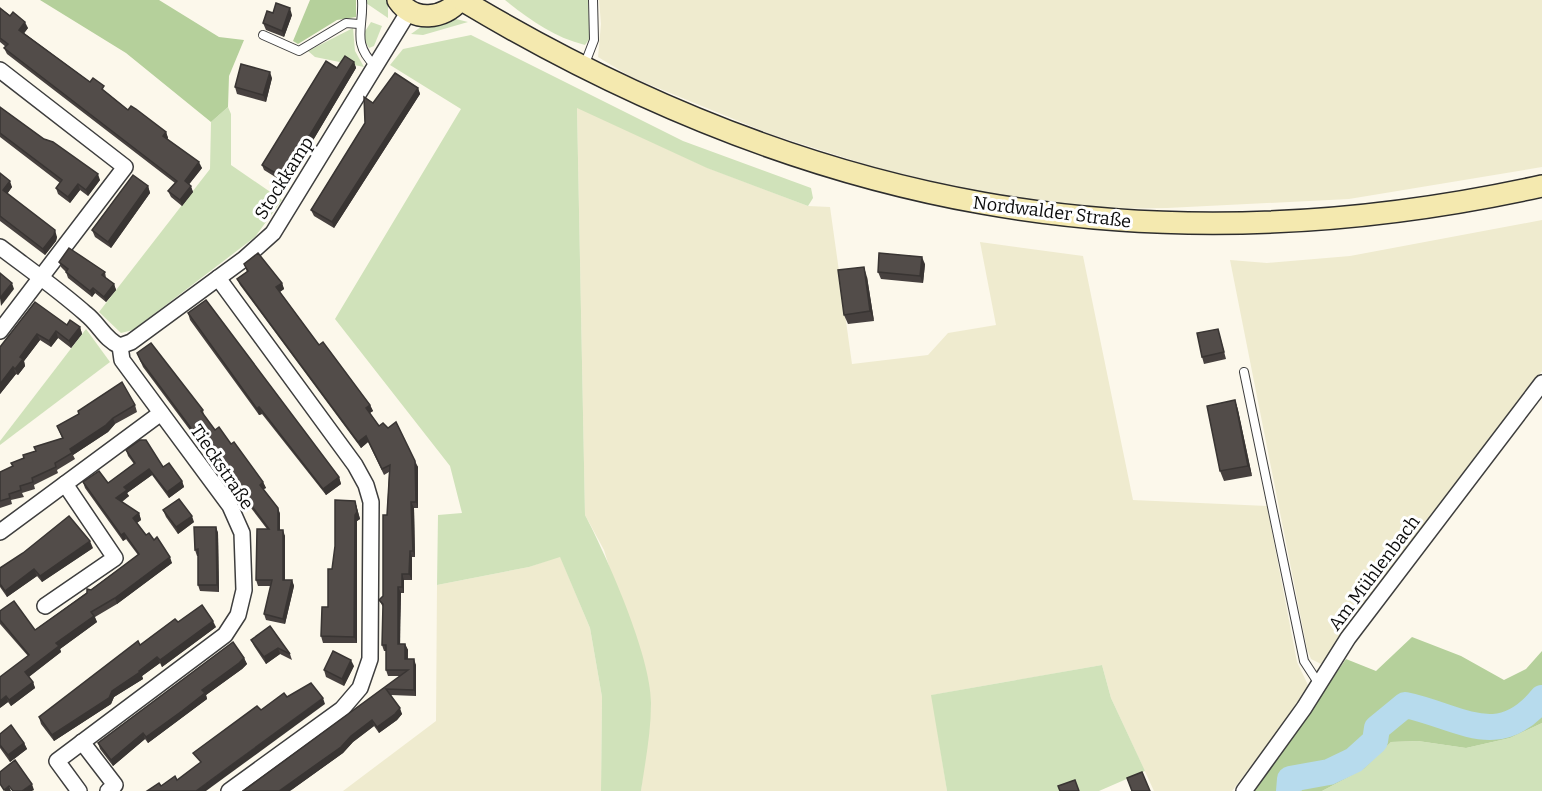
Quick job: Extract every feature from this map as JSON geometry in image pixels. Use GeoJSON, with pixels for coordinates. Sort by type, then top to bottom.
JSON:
{"type":"FeatureCollection","features":[{"type":"Feature","properties":{"kind":"main road"},"geometry":{"type":"LineString","coordinates":[[403,6],[431,17],[453,8],[461,0]]}},
{"type":"Feature","properties":{"kind":"main road","name":"Nordwalder Straße"},"geometry":{"type":"LineString","coordinates":[[461,0],[533,42],[698,120],[812,162],[945,197],[1065,216],[1173,224],[1277,223],[1422,208],[1542,186]]}},
{"type":"Feature","properties":{"kind":"street","name":"Stockkamp"},"geometry":{"type":"LineString","coordinates":[[120,346],[131,342],[218,278],[273,233],[375,66],[403,6]]}},
{"type":"Feature","properties":{"kind":"street"},"geometry":{"type":"LineString","coordinates":[[0,70],[125,167],[0,331]]}},
{"type":"Feature","properties":{"kind":"street","name":"Tieckstraße"},"geometry":{"type":"LineString","coordinates":[[0,247],[78,306],[111,342],[120,346],[122,360],[230,506],[242,533],[244,590],[238,615],[225,635],[57,761],[80,791]]}},
{"type":"Feature","properties":{"kind":"street"},"geometry":{"type":"LineString","coordinates":[[218,278],[355,465],[366,485],[371,502],[370,659],[360,688],[342,709],[230,791]]}},
{"type":"Feature","properties":{"kind":"street","name":"Am Mühlenbach"},"geometry":{"type":"LineString","coordinates":[[1244,791],[1319,684],[1348,638],[1542,383]]}},
{"type":"Feature","properties":{"kind":"street"},"geometry":{"type":"LineString","coordinates":[[0,532],[161,413]]}},
{"type":"Feature","properties":{"kind":"street"},"geometry":{"type":"LineString","coordinates":[[45,606],[116,558],[65,484]]}},
{"type":"Feature","properties":{"kind":"street"},"geometry":{"type":"LineString","coordinates":[[82,742],[114,789]]}},
{"type":"Feature","properties":{"kind":"lane"},"geometry":{"type":"LineString","coordinates":[[362,0],[359,24],[365,56],[375,66]]}},
{"type":"Feature","properties":{"kind":"lane"},"geometry":{"type":"LineString","coordinates":[[584,67],[594,40],[593,0]]}},
{"type":"Feature","properties":{"kind":"lane"},"geometry":{"type":"LineString","coordinates":[[263,35],[299,51],[346,23],[359,24]]}},
{"type":"Feature","properties":{"kind":"lane"},"geometry":{"type":"LineString","coordinates":[[1244,372],[1304,661],[1319,684]]}},
{"type":"Feature","properties":{"kind":"shaded area"},"geometry":{"type":"Polygon","coordinates":[[[599,0],[1542,0],[1542,167],[1349,199],[1167,208],[1097,209],[987,194],[877,168],[770,134],[631,77],[598,57],[601,24],[599,0]]]}},
{"type":"Feature","properties":{"kind":"shaded area"},"geometry":{"type":"Polygon","coordinates":[[[577,107],[708,168],[808,206],[830,207],[852,364],[928,355],[948,333],[996,325],[980,242],[1083,256],[1133,500],[1267,506],[1297,662],[1308,685],[1283,724],[1232,791],[1154,791],[1111,698],[1102,665],[932,695],[947,791],[641,791],[651,703],[604,550],[585,515],[577,107]]]}},
{"type":"Feature","properties":{"kind":"shaded area"},"geometry":{"type":"Polygon","coordinates":[[[1542,220],[1542,371],[1321,664],[1311,659],[1307,649],[1230,260],[1267,263],[1350,256],[1542,220]]]}},
{"type":"Feature","properties":{"kind":"shaded area"},"geometry":{"type":"Polygon","coordinates":[[[560,556],[590,628],[602,697],[601,791],[343,791],[436,721],[437,585],[529,567],[560,556]]]}},
{"type":"Feature","properties":{"kind":"green space"},"geometry":{"type":"Polygon","coordinates":[[[40,0],[159,0],[219,37],[244,40],[229,76],[228,107],[211,122],[126,53],[40,0]]]}},
{"type":"Feature","properties":{"kind":"green space"},"geometry":{"type":"Polygon","coordinates":[[[310,0],[356,0],[356,17],[337,20],[298,44],[293,41],[310,0]]]}},
{"type":"Feature","properties":{"kind":"green space"},"geometry":{"type":"Polygon","coordinates":[[[363,0],[388,0],[388,18],[363,1],[363,0]]]}},
{"type":"Feature","properties":{"kind":"green space"},"geometry":{"type":"Polygon","coordinates":[[[505,0],[588,0],[590,38],[585,45],[553,33],[505,0]]]}},
{"type":"Feature","properties":{"kind":"green space"},"geometry":{"type":"Polygon","coordinates":[[[456,19],[468,22],[423,35],[411,34],[425,24],[456,19]]]}},
{"type":"Feature","properties":{"kind":"green space"},"geometry":{"type":"Polygon","coordinates":[[[371,22],[382,26],[374,46],[369,48],[362,36],[371,22]]]}},
{"type":"Feature","properties":{"kind":"green space"},"geometry":{"type":"Polygon","coordinates":[[[353,28],[355,51],[364,67],[315,57],[308,51],[353,28]]]}},
{"type":"Feature","properties":{"kind":"green space"},"geometry":{"type":"Polygon","coordinates":[[[471,35],[683,141],[811,188],[813,198],[808,206],[707,168],[577,108],[585,515],[627,608],[649,684],[650,726],[641,791],[601,791],[602,697],[590,628],[560,557],[529,567],[437,585],[438,515],[462,513],[450,466],[335,319],[461,109],[390,65],[403,49],[471,35]]]}},
{"type":"Feature","properties":{"kind":"green space"},"geometry":{"type":"Polygon","coordinates":[[[228,107],[231,114],[231,165],[282,200],[255,237],[133,330],[121,333],[99,312],[210,169],[211,122],[228,107]]]}},
{"type":"Feature","properties":{"kind":"green space"},"geometry":{"type":"Polygon","coordinates":[[[86,329],[110,362],[0,445],[0,441],[86,329]]]}},
{"type":"Feature","properties":{"kind":"green space"},"geometry":{"type":"Polygon","coordinates":[[[1412,637],[1461,656],[1504,680],[1526,669],[1542,651],[1542,723],[1510,738],[1466,748],[1418,741],[1391,742],[1364,769],[1322,791],[1254,791],[1346,659],[1376,671],[1412,637]]]}},
{"type":"Feature","properties":{"kind":"green space"},"geometry":{"type":"Polygon","coordinates":[[[1102,665],[1111,698],[1145,771],[1099,791],[1080,791],[1077,786],[1064,791],[947,791],[931,695],[1102,665]]]}},
{"type":"Feature","properties":{"kind":"green space"},"geometry":{"type":"Polygon","coordinates":[[[1542,723],[1542,791],[1322,791],[1364,769],[1391,742],[1418,741],[1466,748],[1510,738],[1542,723]]]}},
{"type":"Feature","properties":{"kind":"building"},"geometry":{"type":"Polygon","coordinates":[[[276,3],[290,8],[282,31],[263,23],[267,11],[273,13],[276,3]]]}},
{"type":"Feature","properties":{"kind":"building"},"geometry":{"type":"Polygon","coordinates":[[[0,8],[10,16],[13,12],[25,22],[19,30],[90,82],[93,78],[104,86],[102,89],[128,110],[131,106],[136,109],[166,132],[163,136],[199,162],[185,181],[191,186],[180,200],[168,191],[177,181],[4,48],[8,44],[0,38],[0,8]]]}},
{"type":"Feature","properties":{"kind":"building"},"geometry":{"type":"Polygon","coordinates":[[[345,56],[354,62],[308,138],[311,140],[301,155],[299,154],[282,177],[262,165],[326,61],[337,68],[345,56]]]}},
{"type":"Feature","properties":{"kind":"building"},"geometry":{"type":"Polygon","coordinates":[[[241,64],[270,72],[263,95],[235,87],[241,64]]]}},
{"type":"Feature","properties":{"kind":"building"},"geometry":{"type":"Polygon","coordinates":[[[395,73],[418,88],[332,222],[311,210],[365,123],[364,97],[373,103],[395,73]]]}},
{"type":"Feature","properties":{"kind":"building"},"geometry":{"type":"Polygon","coordinates":[[[0,107],[98,174],[86,190],[78,184],[68,197],[56,188],[62,180],[0,133],[0,107]]]}},
{"type":"Feature","properties":{"kind":"building"},"geometry":{"type":"Polygon","coordinates":[[[0,173],[10,181],[3,190],[55,230],[54,235],[43,249],[0,216],[0,173]]]}},
{"type":"Feature","properties":{"kind":"building"},"geometry":{"type":"Polygon","coordinates":[[[133,175],[148,186],[108,242],[92,230],[133,175]]]}},
{"type":"Feature","properties":{"kind":"building"},"geometry":{"type":"Polygon","coordinates":[[[69,248],[105,272],[102,275],[114,284],[104,297],[93,288],[90,291],[66,272],[68,269],[59,262],[69,248]]]}},
{"type":"Feature","properties":{"kind":"building"},"geometry":{"type":"Polygon","coordinates":[[[258,253],[282,283],[276,287],[319,345],[323,342],[370,405],[366,408],[379,426],[383,423],[388,428],[396,422],[415,461],[416,502],[411,502],[413,551],[410,551],[409,574],[402,574],[402,587],[398,587],[398,644],[405,644],[405,659],[414,659],[414,690],[386,689],[400,708],[395,714],[377,727],[372,720],[341,747],[279,791],[243,791],[408,670],[386,670],[386,645],[382,645],[383,604],[379,600],[383,596],[383,515],[387,515],[390,465],[382,469],[366,436],[358,442],[237,279],[248,271],[244,264],[258,253]]]}},
{"type":"Feature","properties":{"kind":"building"},"geometry":{"type":"Polygon","coordinates":[[[879,253],[922,257],[920,276],[878,272],[879,253]]]}},
{"type":"Feature","properties":{"kind":"building"},"geometry":{"type":"Polygon","coordinates":[[[864,267],[870,311],[844,315],[838,270],[864,267]]]}},
{"type":"Feature","properties":{"kind":"building"},"geometry":{"type":"Polygon","coordinates":[[[0,273],[12,283],[0,298],[0,273]]]}},
{"type":"Feature","properties":{"kind":"building"},"geometry":{"type":"Polygon","coordinates":[[[206,300],[339,477],[323,489],[259,407],[257,409],[188,313],[206,300]]]}},
{"type":"Feature","properties":{"kind":"building"},"geometry":{"type":"Polygon","coordinates":[[[35,302],[67,325],[70,320],[80,327],[69,341],[56,331],[49,341],[37,334],[20,357],[23,359],[15,369],[13,367],[0,384],[0,347],[35,302]]]}},
{"type":"Feature","properties":{"kind":"building"},"geometry":{"type":"Polygon","coordinates":[[[1218,329],[1224,352],[1202,357],[1197,333],[1218,329]]]}},
{"type":"Feature","properties":{"kind":"building"},"geometry":{"type":"Polygon","coordinates":[[[151,343],[203,410],[201,411],[215,430],[219,427],[231,444],[234,442],[263,482],[260,485],[278,508],[278,530],[283,530],[283,580],[292,580],[283,619],[264,614],[272,580],[256,580],[257,529],[269,529],[141,361],[137,353],[151,343]]]}},
{"type":"Feature","properties":{"kind":"building"},"geometry":{"type":"Polygon","coordinates":[[[122,382],[135,405],[70,449],[72,453],[55,463],[56,467],[32,478],[33,482],[20,486],[21,490],[9,494],[10,498],[0,501],[0,472],[13,466],[11,463],[24,458],[23,455],[36,451],[34,447],[63,438],[57,426],[79,414],[78,411],[122,382]]]}},
{"type":"Feature","properties":{"kind":"building"},"geometry":{"type":"Polygon","coordinates":[[[1235,400],[1248,466],[1220,471],[1207,406],[1235,400]]]}},
{"type":"Feature","properties":{"kind":"building"},"geometry":{"type":"Polygon","coordinates":[[[140,440],[146,440],[163,467],[169,463],[182,481],[167,492],[149,469],[124,487],[127,490],[116,498],[139,513],[133,518],[146,535],[149,533],[154,540],[157,537],[170,557],[115,598],[91,612],[94,616],[56,643],[59,646],[25,672],[33,682],[9,700],[6,696],[0,701],[0,677],[29,655],[0,620],[0,611],[14,601],[35,630],[87,593],[87,589],[91,590],[139,554],[124,533],[121,535],[83,482],[99,471],[108,483],[135,463],[126,450],[140,440]]]}},
{"type":"Feature","properties":{"kind":"building"},"geometry":{"type":"Polygon","coordinates":[[[179,499],[192,516],[176,527],[163,510],[179,499]]]}},
{"type":"Feature","properties":{"kind":"building"},"geometry":{"type":"Polygon","coordinates":[[[335,500],[355,501],[357,512],[355,515],[354,637],[321,636],[322,607],[328,607],[328,569],[332,569],[335,546],[335,500]]]}},
{"type":"Feature","properties":{"kind":"building"},"geometry":{"type":"Polygon","coordinates":[[[69,516],[90,541],[40,576],[34,569],[5,591],[0,584],[0,568],[23,553],[69,516]]]}},
{"type":"Feature","properties":{"kind":"building"},"geometry":{"type":"Polygon","coordinates":[[[194,527],[216,527],[217,585],[198,585],[198,549],[195,550],[194,527]]]}},
{"type":"Feature","properties":{"kind":"building"},"geometry":{"type":"Polygon","coordinates":[[[202,605],[213,621],[160,660],[157,657],[112,691],[109,698],[52,735],[39,717],[138,641],[140,645],[175,619],[178,622],[202,605]]]}},
{"type":"Feature","properties":{"kind":"building"},"geometry":{"type":"Polygon","coordinates":[[[270,626],[290,654],[278,648],[264,657],[251,640],[270,626]]]}},
{"type":"Feature","properties":{"kind":"building"},"geometry":{"type":"Polygon","coordinates":[[[233,642],[244,658],[239,663],[202,690],[205,693],[182,711],[146,737],[143,733],[111,760],[98,743],[233,642]]]}},
{"type":"Feature","properties":{"kind":"building"},"geometry":{"type":"Polygon","coordinates":[[[333,651],[351,660],[342,679],[324,670],[333,651]]]}},
{"type":"Feature","properties":{"kind":"building"},"geometry":{"type":"Polygon","coordinates":[[[311,683],[323,698],[196,791],[147,791],[159,783],[161,786],[175,776],[177,780],[201,762],[193,753],[257,706],[261,710],[284,693],[287,697],[311,683]]]}},
{"type":"Feature","properties":{"kind":"building"},"geometry":{"type":"Polygon","coordinates":[[[11,725],[24,743],[8,755],[0,745],[0,734],[11,725]]]}},
{"type":"Feature","properties":{"kind":"building"},"geometry":{"type":"Polygon","coordinates":[[[15,760],[32,784],[22,791],[13,791],[9,786],[4,790],[0,784],[0,772],[15,760]]]}},
{"type":"Feature","properties":{"kind":"building"},"geometry":{"type":"Polygon","coordinates":[[[1142,772],[1150,791],[1132,791],[1127,778],[1142,772]]]}},
{"type":"Feature","properties":{"kind":"building"},"geometry":{"type":"Polygon","coordinates":[[[1075,780],[1079,791],[1060,791],[1058,786],[1075,780]]]}},
{"type":"Feature","properties":{"kind":"waterway"},"geometry":{"type":"LineString","coordinates":[[1289,791],[1290,779],[1329,772],[1354,760],[1375,741],[1377,728],[1405,705],[1460,722],[1494,727],[1510,723],[1526,714],[1542,698]]}}]}
